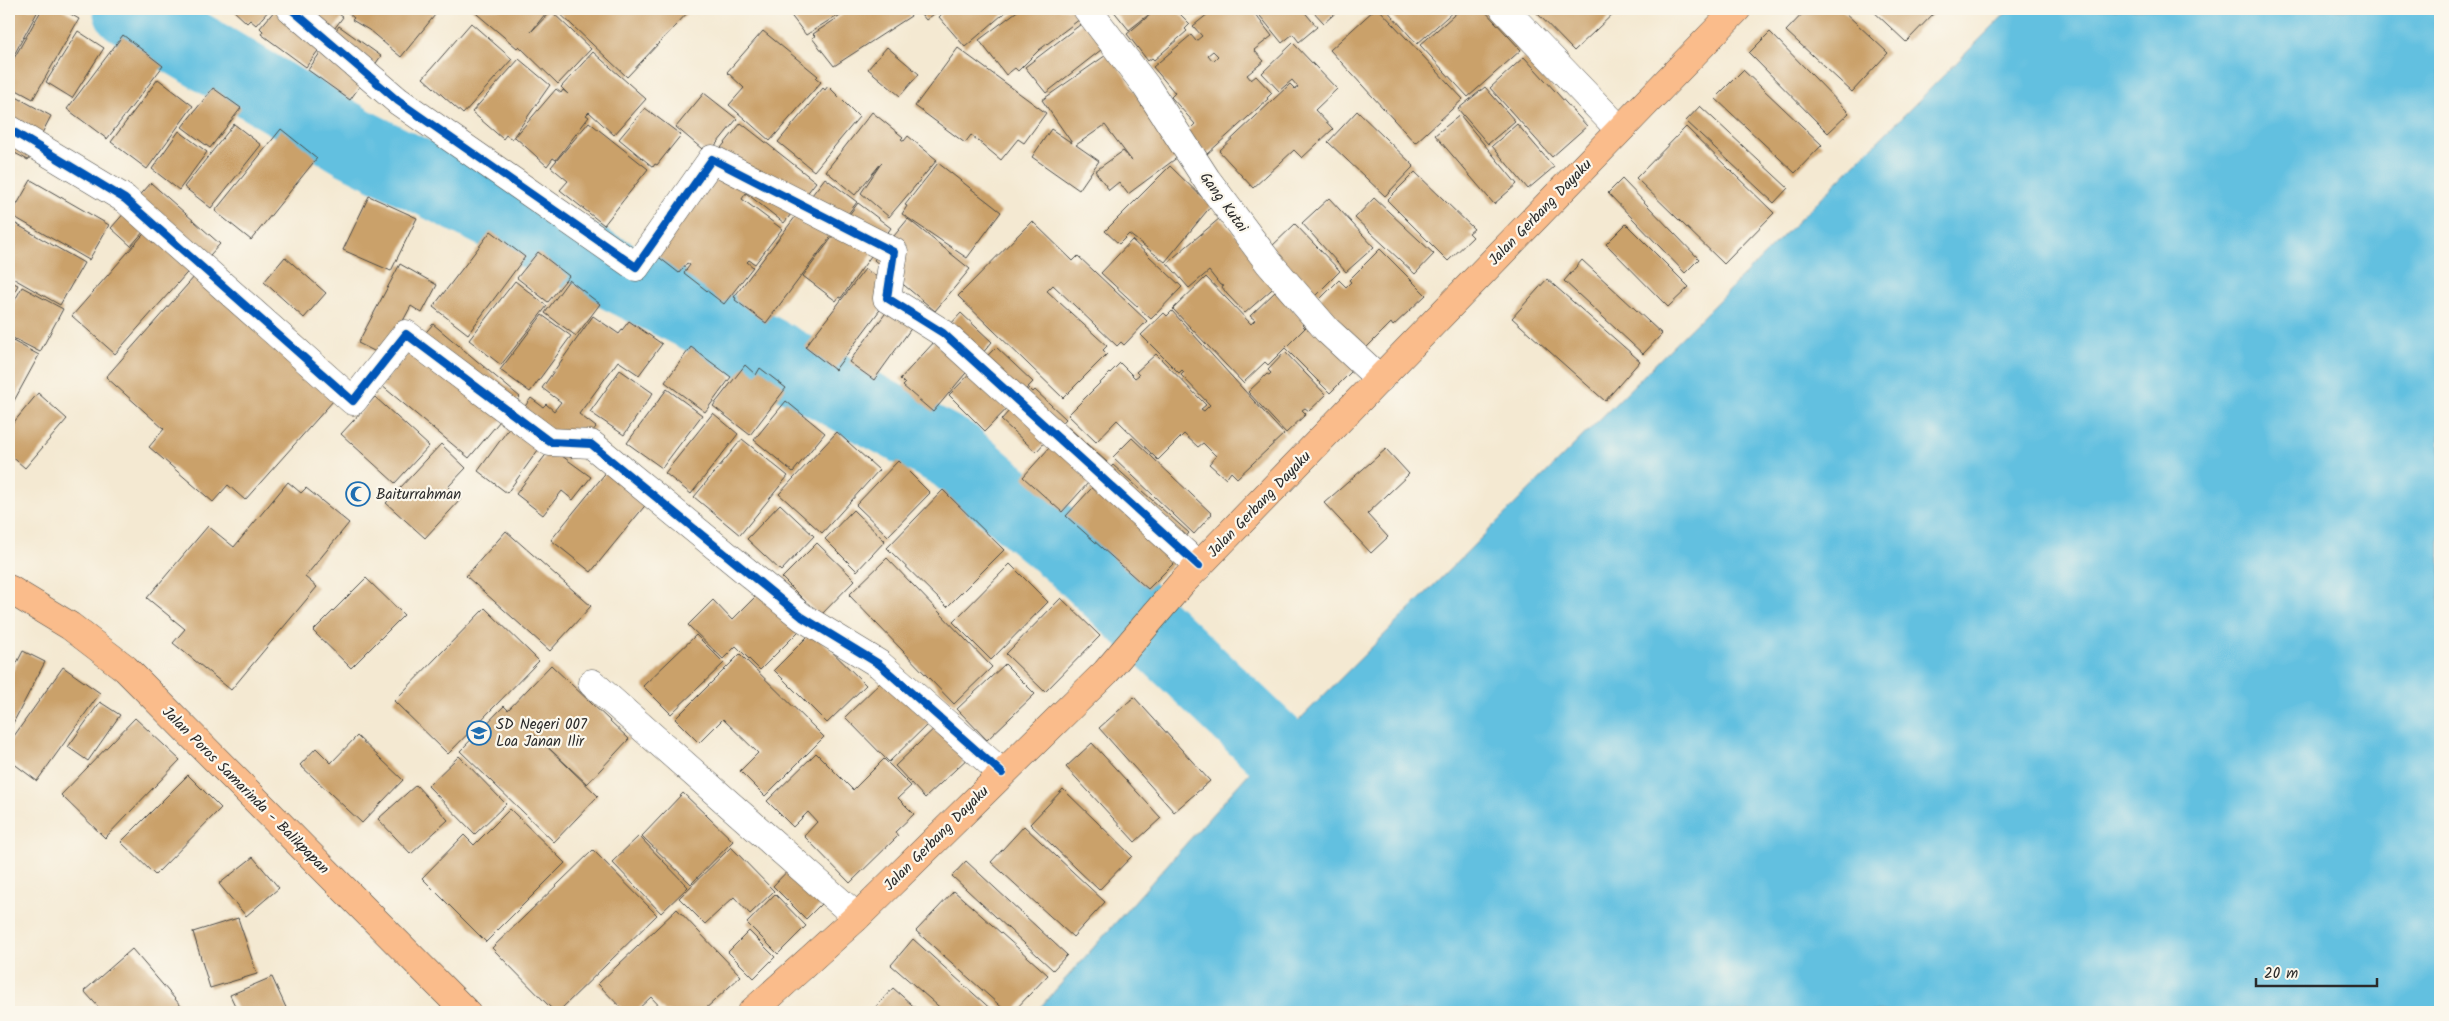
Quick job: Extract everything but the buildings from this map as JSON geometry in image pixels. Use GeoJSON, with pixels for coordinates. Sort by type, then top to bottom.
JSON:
{"type":"FeatureCollection","features":[{"type":"Feature","properties":{"kind":"highway","name":"Jalan Gerbang Dayaku"},"geometry":{"type":"LineString","coordinates":[[752,1012],[857,916],[1106,672],[1190,575],[1737,9]]}},
{"type":"Feature","properties":{"kind":"highway","name":"Jalan Poros Samarinda - Balikpapan"},"geometry":{"type":"LineString","coordinates":[[9,589],[70,626],[125,668],[466,1012]]}},
{"type":"Feature","properties":{"kind":"street"},"geometry":{"type":"LineString","coordinates":[[291,9],[398,101],[636,267],[712,159],[894,252],[886,298],[943,332],[1190,575]]}},
{"type":"Feature","properties":{"kind":"street","name":"Gang Kutai"},"geometry":{"type":"LineString","coordinates":[[1088,9],[1146,86],[1207,180],[1269,263],[1327,330],[1380,379]]}},
{"type":"Feature","properties":{"kind":"street"},"geometry":{"type":"LineString","coordinates":[[1504,9],[1619,129]]}},
{"type":"Feature","properties":{"kind":"street"},"geometry":{"type":"LineString","coordinates":[[9,129],[125,199],[353,401],[406,334],[550,442],[591,444],[802,617],[879,664],[1002,773]]}},
{"type":"Feature","properties":{"kind":"street"},"geometry":{"type":"LineString","coordinates":[[592,683],[857,916]]}},
{"type":"Feature","properties":{"kind":"water"},"geometry":{"type":"Polygon","coordinates":[[[2010,9],[2440,9],[2440,1012],[1036,1012],[1274,745],[2010,9]]]}},
{"type":"Feature","properties":{"kind":"waterway"},"geometry":{"type":"LineString","coordinates":[[129,9],[355,143],[744,340],[954,455],[1085,566],[1347,816]]}},
{"type":"Feature","properties":{"kind":"cycle path"},"geometry":{"type":"LineString","coordinates":[[291,9],[398,101],[636,267],[712,159],[894,252],[887,298],[943,333],[1199,566]]}},
{"type":"Feature","properties":{"kind":"cycle path"},"geometry":{"type":"LineString","coordinates":[[9,129],[125,199],[353,401],[406,334],[550,442],[591,444],[802,617],[879,664],[1002,773]]}},
{"type":"Feature","properties":{"kind":"place","name":"Baiturrahman"},"geometry":{"type":"Point","coordinates":[358,494]}},
{"type":"Feature","properties":{"kind":"place","name":"SD Negeri 007 Loa Janan Ilir"},"geometry":{"type":"Point","coordinates":[479,733]}}]}
